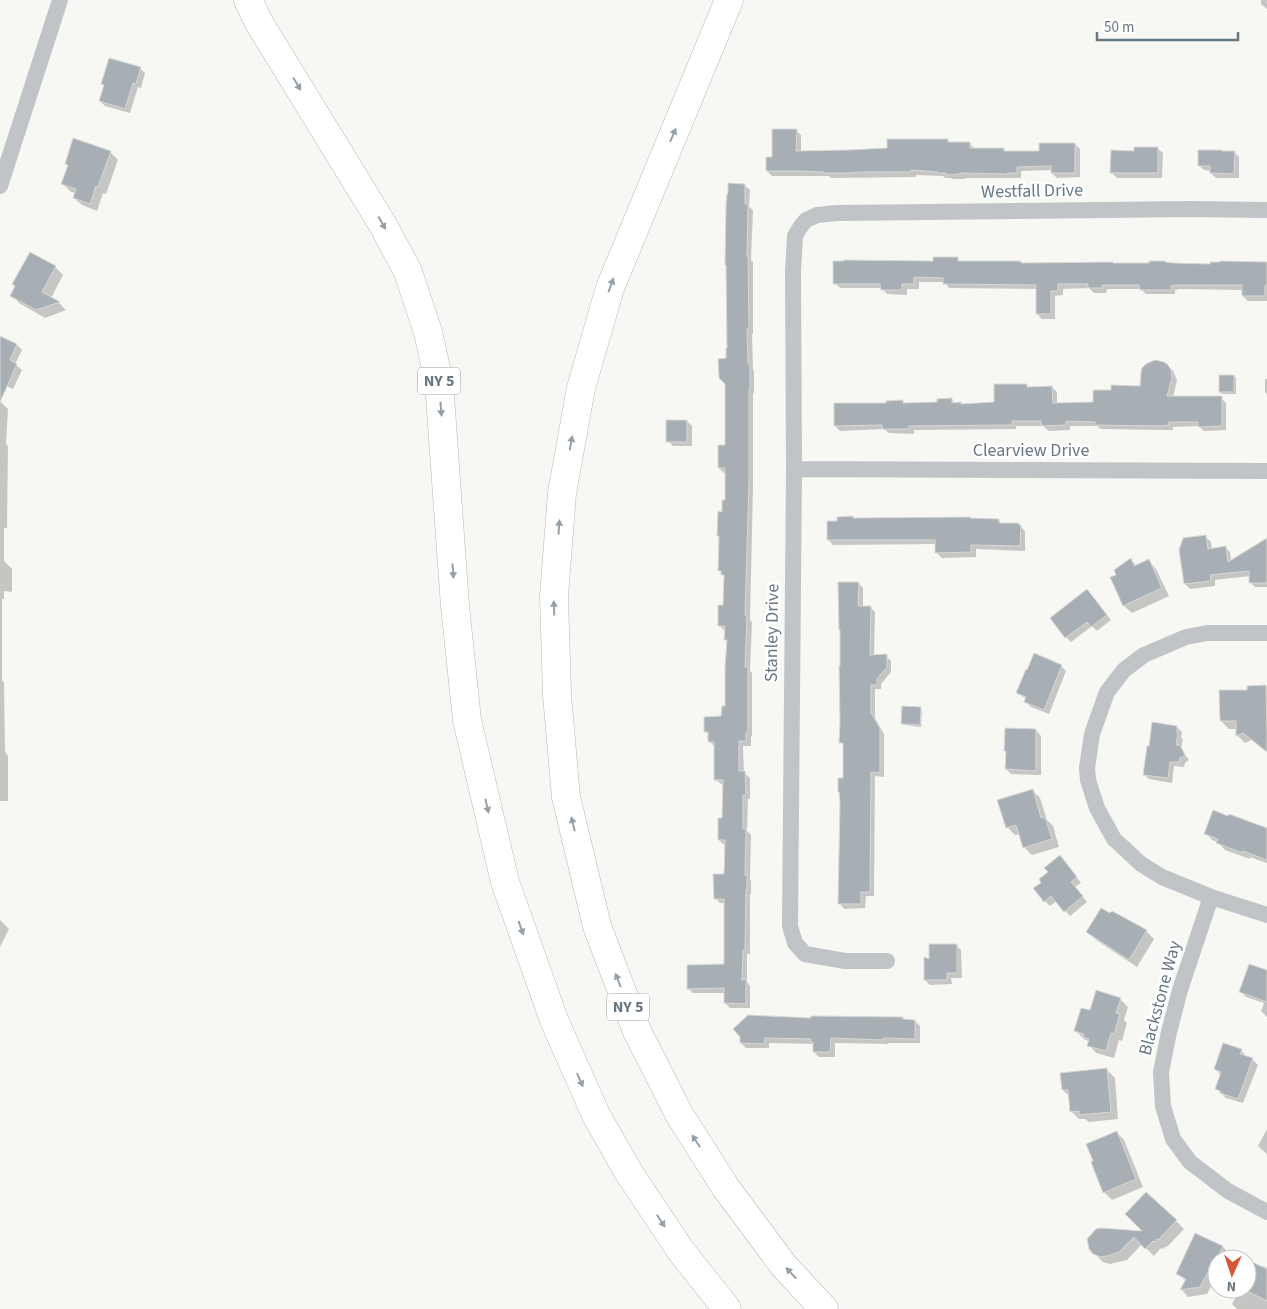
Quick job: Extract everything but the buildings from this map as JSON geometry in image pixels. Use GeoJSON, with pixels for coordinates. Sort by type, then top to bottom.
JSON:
{"type":"FeatureCollection","features":[{"type":"Feature","properties":{"kind":"highway","name":"NY 5"},"geometry":{"type":"LineString","coordinates":[[248,0],[258,21],[383,225],[408,272],[428,332],[439,382],[455,606],[467,720],[505,882],[554,1020],[596,1115],[629,1173],[680,1251],[727,1309]]}},
{"type":"Feature","properties":{"kind":"highway"},"geometry":{"type":"LineString","coordinates":[[265,0],[272,43]]}},
{"type":"Feature","properties":{"kind":"highway","name":"NY 5"},"geometry":{"type":"LineString","coordinates":[[729,0],[610,288],[581,388],[562,493],[554,596],[557,695],[566,797],[597,926],[637,1031],[679,1114],[726,1188],[784,1266],[824,1309]]}},
{"type":"Feature","properties":{"kind":"street"},"geometry":{"type":"LineString","coordinates":[[0,186],[60,0]]}},
{"type":"Feature","properties":{"kind":"street","name":"Westfall Drive"},"geometry":{"type":"LineString","coordinates":[[800,226],[806,220],[817,215],[837,212],[1267,210]]}},
{"type":"Feature","properties":{"kind":"street","name":"Stanley Drive"},"geometry":{"type":"LineString","coordinates":[[800,226],[795,236],[793,272],[794,469],[790,926],[795,943],[806,954],[845,961],[887,962]]}},
{"type":"Feature","properties":{"kind":"street","name":"Clearview Drive"},"geometry":{"type":"LineString","coordinates":[[794,469],[1267,471]]}},
{"type":"Feature","properties":{"kind":"street"},"geometry":{"type":"LineString","coordinates":[[1267,633],[1207,633],[1186,637],[1144,655],[1124,670],[1107,692],[1092,734],[1087,768],[1088,780],[1097,808],[1114,839],[1141,864],[1162,877],[1211,898],[1267,915]]}},
{"type":"Feature","properties":{"kind":"street","name":"Blackstone Way"},"geometry":{"type":"LineString","coordinates":[[1211,898],[1180,990],[1169,1032],[1161,1072],[1163,1106],[1172,1139],[1190,1162],[1228,1191],[1267,1212]]}}]}
